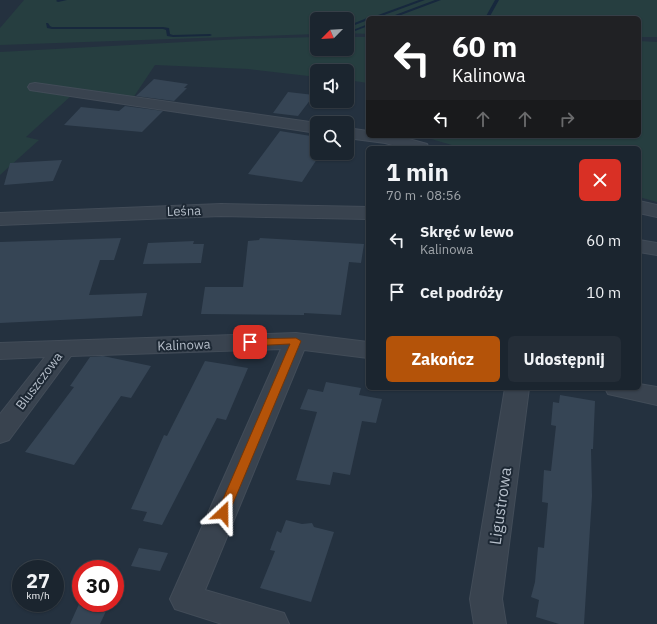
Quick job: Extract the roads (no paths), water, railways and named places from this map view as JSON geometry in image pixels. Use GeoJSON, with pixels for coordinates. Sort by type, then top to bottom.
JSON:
{"type":"FeatureCollection","features":[{"type":"Feature","properties":{"kind":"street"},"geometry":{"type":"LineString","coordinates":[[35,87],[310,127]]}},
{"type":"Feature","properties":{"kind":"street"},"geometry":{"type":"LineString","coordinates":[[354,133],[366,136]]}},
{"type":"Feature","properties":{"kind":"street"},"geometry":{"type":"LineString","coordinates":[[387,138],[414,146]]}},
{"type":"Feature","properties":{"kind":"street"},"geometry":{"type":"LineString","coordinates":[[641,208],[657,212]]}},
{"type":"Feature","properties":{"kind":"street","name":"Leśna"},"geometry":{"type":"LineString","coordinates":[[0,219],[221,210],[366,213]]}},
{"type":"Feature","properties":{"kind":"street"},"geometry":{"type":"LineString","coordinates":[[641,246],[657,249]]}},
{"type":"Feature","properties":{"kind":"street"},"geometry":{"type":"LineString","coordinates":[[274,624],[186,599],[296,341]]}},
{"type":"Feature","properties":{"kind":"street","name":"Kalinowa"},"geometry":{"type":"LineString","coordinates":[[0,351],[296,341],[366,350]]}},
{"type":"Feature","properties":{"kind":"street","name":"Bluszczowa"},"geometry":{"type":"LineString","coordinates":[[0,433],[64,349]]}},
{"type":"Feature","properties":{"kind":"street","name":"Ligustrowa"},"geometry":{"type":"LineString","coordinates":[[490,624],[486,599],[517,390]]}},
{"type":"Feature","properties":{"kind":"street"},"geometry":{"type":"LineString","coordinates":[[627,390],[657,396]]}},
{"type":"Feature","properties":{"kind":"waterway"},"geometry":{"type":"LineString","coordinates":[[58,1],[65,0]]}},
{"type":"Feature","properties":{"kind":"waterway"},"geometry":{"type":"LineString","coordinates":[[378,16],[423,0]]}},
{"type":"Feature","properties":{"kind":"waterway"},"geometry":{"type":"LineString","coordinates":[[395,16],[439,0]]}},
{"type":"Feature","properties":{"kind":"waterway"},"geometry":{"type":"LineString","coordinates":[[488,16],[497,0]]}},
{"type":"Feature","properties":{"kind":"waterway"},"geometry":{"type":"LineString","coordinates":[[354,24],[366,20]]}},
{"type":"Feature","properties":{"kind":"waterway"},"geometry":{"type":"LineString","coordinates":[[47,24],[48,27],[52,28],[163,28],[168,29],[168,35],[173,36],[210,35]]}},
{"type":"Feature","properties":{"kind":"waterway"},"geometry":{"type":"LineString","coordinates":[[355,30],[366,26]]}}]}
